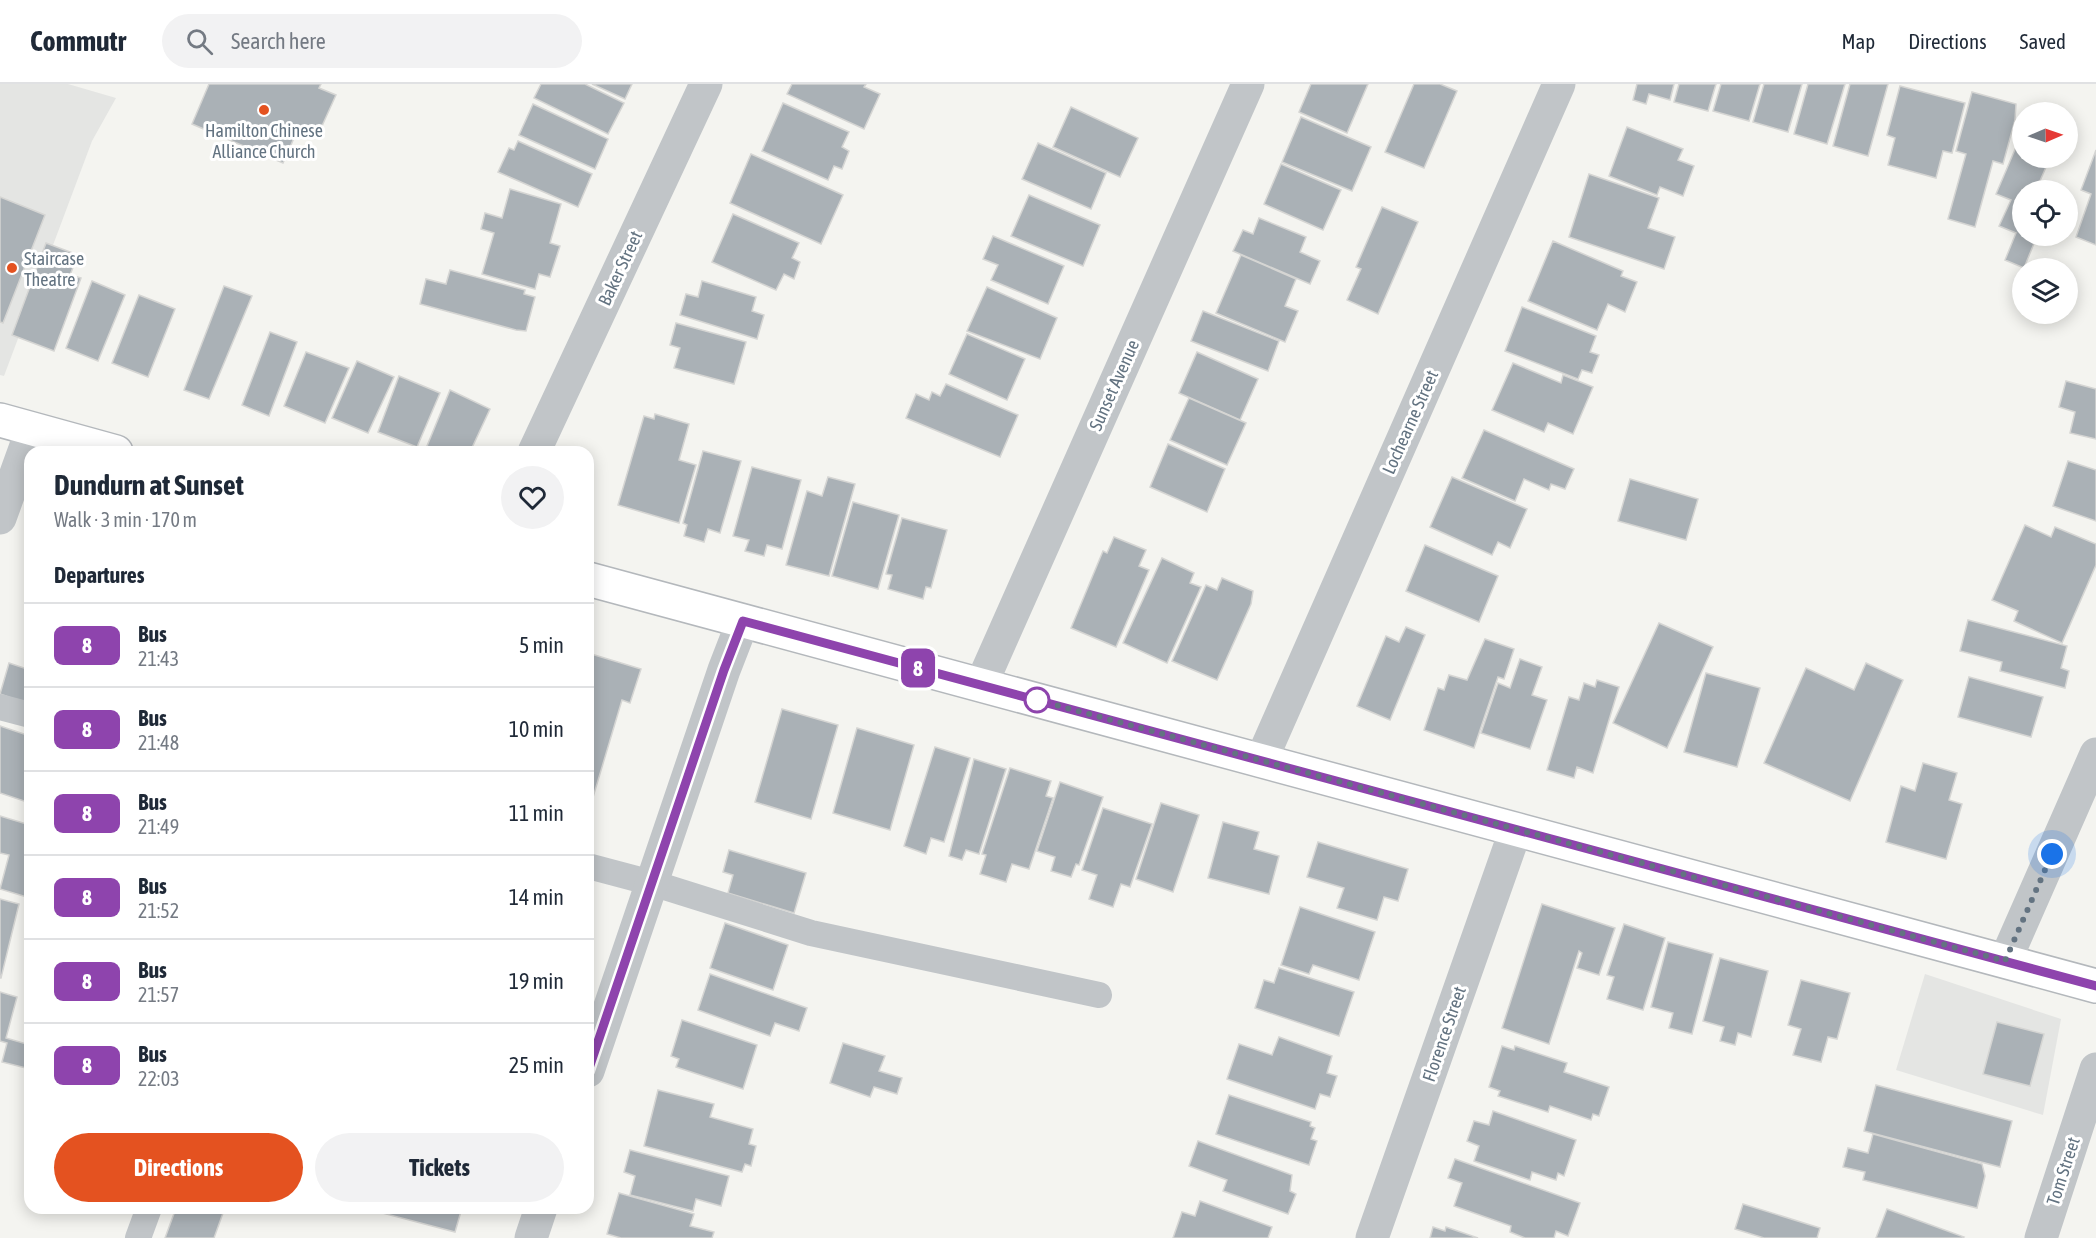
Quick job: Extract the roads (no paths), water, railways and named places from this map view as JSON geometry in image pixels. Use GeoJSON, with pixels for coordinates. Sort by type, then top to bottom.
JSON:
{"type":"FeatureCollection","features":[{"type":"Feature","properties":{"kind":"main road"},"geometry":{"type":"LineString","coordinates":[[0,420],[94,446]]}},
{"type":"Feature","properties":{"kind":"main road"},"geometry":{"type":"LineString","coordinates":[[594,581],[2096,986]]}},
{"type":"Feature","properties":{"kind":"street","name":"Baker Street"},"geometry":{"type":"LineString","coordinates":[[537,446],[706,84]]}},
{"type":"Feature","properties":{"kind":"street","name":"Sunset Avenue"},"geometry":{"type":"LineString","coordinates":[[981,685],[1248,84]]}},
{"type":"Feature","properties":{"kind":"street","name":"Lochearne Street"},"geometry":{"type":"LineString","coordinates":[[1261,761],[1559,84]]}},
{"type":"Feature","properties":{"kind":"street"},"geometry":{"type":"LineString","coordinates":[[26,446],[32,429]]}},
{"type":"Feature","properties":{"kind":"street"},"geometry":{"type":"LineString","coordinates":[[0,518],[24,451]]}},
{"type":"Feature","properties":{"kind":"street"},"geometry":{"type":"LineString","coordinates":[[594,1053],[724,670],[743,621]]}},
{"type":"Feature","properties":{"kind":"street"},"geometry":{"type":"LineString","coordinates":[[2005,961],[2096,754]]}},
{"type":"Feature","properties":{"kind":"street","name":"Florence Street"},"geometry":{"type":"LineString","coordinates":[[1372,1238],[1516,829]]}},
{"type":"Feature","properties":{"kind":"street","name":"Tom Street"},"geometry":{"type":"LineString","coordinates":[[2041,1238],[2096,1069]]}},
{"type":"Feature","properties":{"kind":"street"},"geometry":{"type":"LineString","coordinates":[[531,1238],[539,1214]]}},
{"type":"Feature","properties":{"kind":"lane"},"geometry":{"type":"LineString","coordinates":[[0,707],[24,713]]}},
{"type":"Feature","properties":{"kind":"lane"},"geometry":{"type":"LineString","coordinates":[[594,868],[652,883],[811,933],[1099,994]]}},
{"type":"Feature","properties":{"kind":"lane"},"geometry":{"type":"LineString","coordinates":[[138,1238],[147,1214]]}},
{"type":"Feature","properties":{"kind":"place","name":"Hamilton Chinese Alliance Church"},"geometry":{"type":"Point","coordinates":[264,110]}},
{"type":"Feature","properties":{"kind":"place","name":"Staircase Theatre"},"geometry":{"type":"Point","coordinates":[12,268]}}]}
